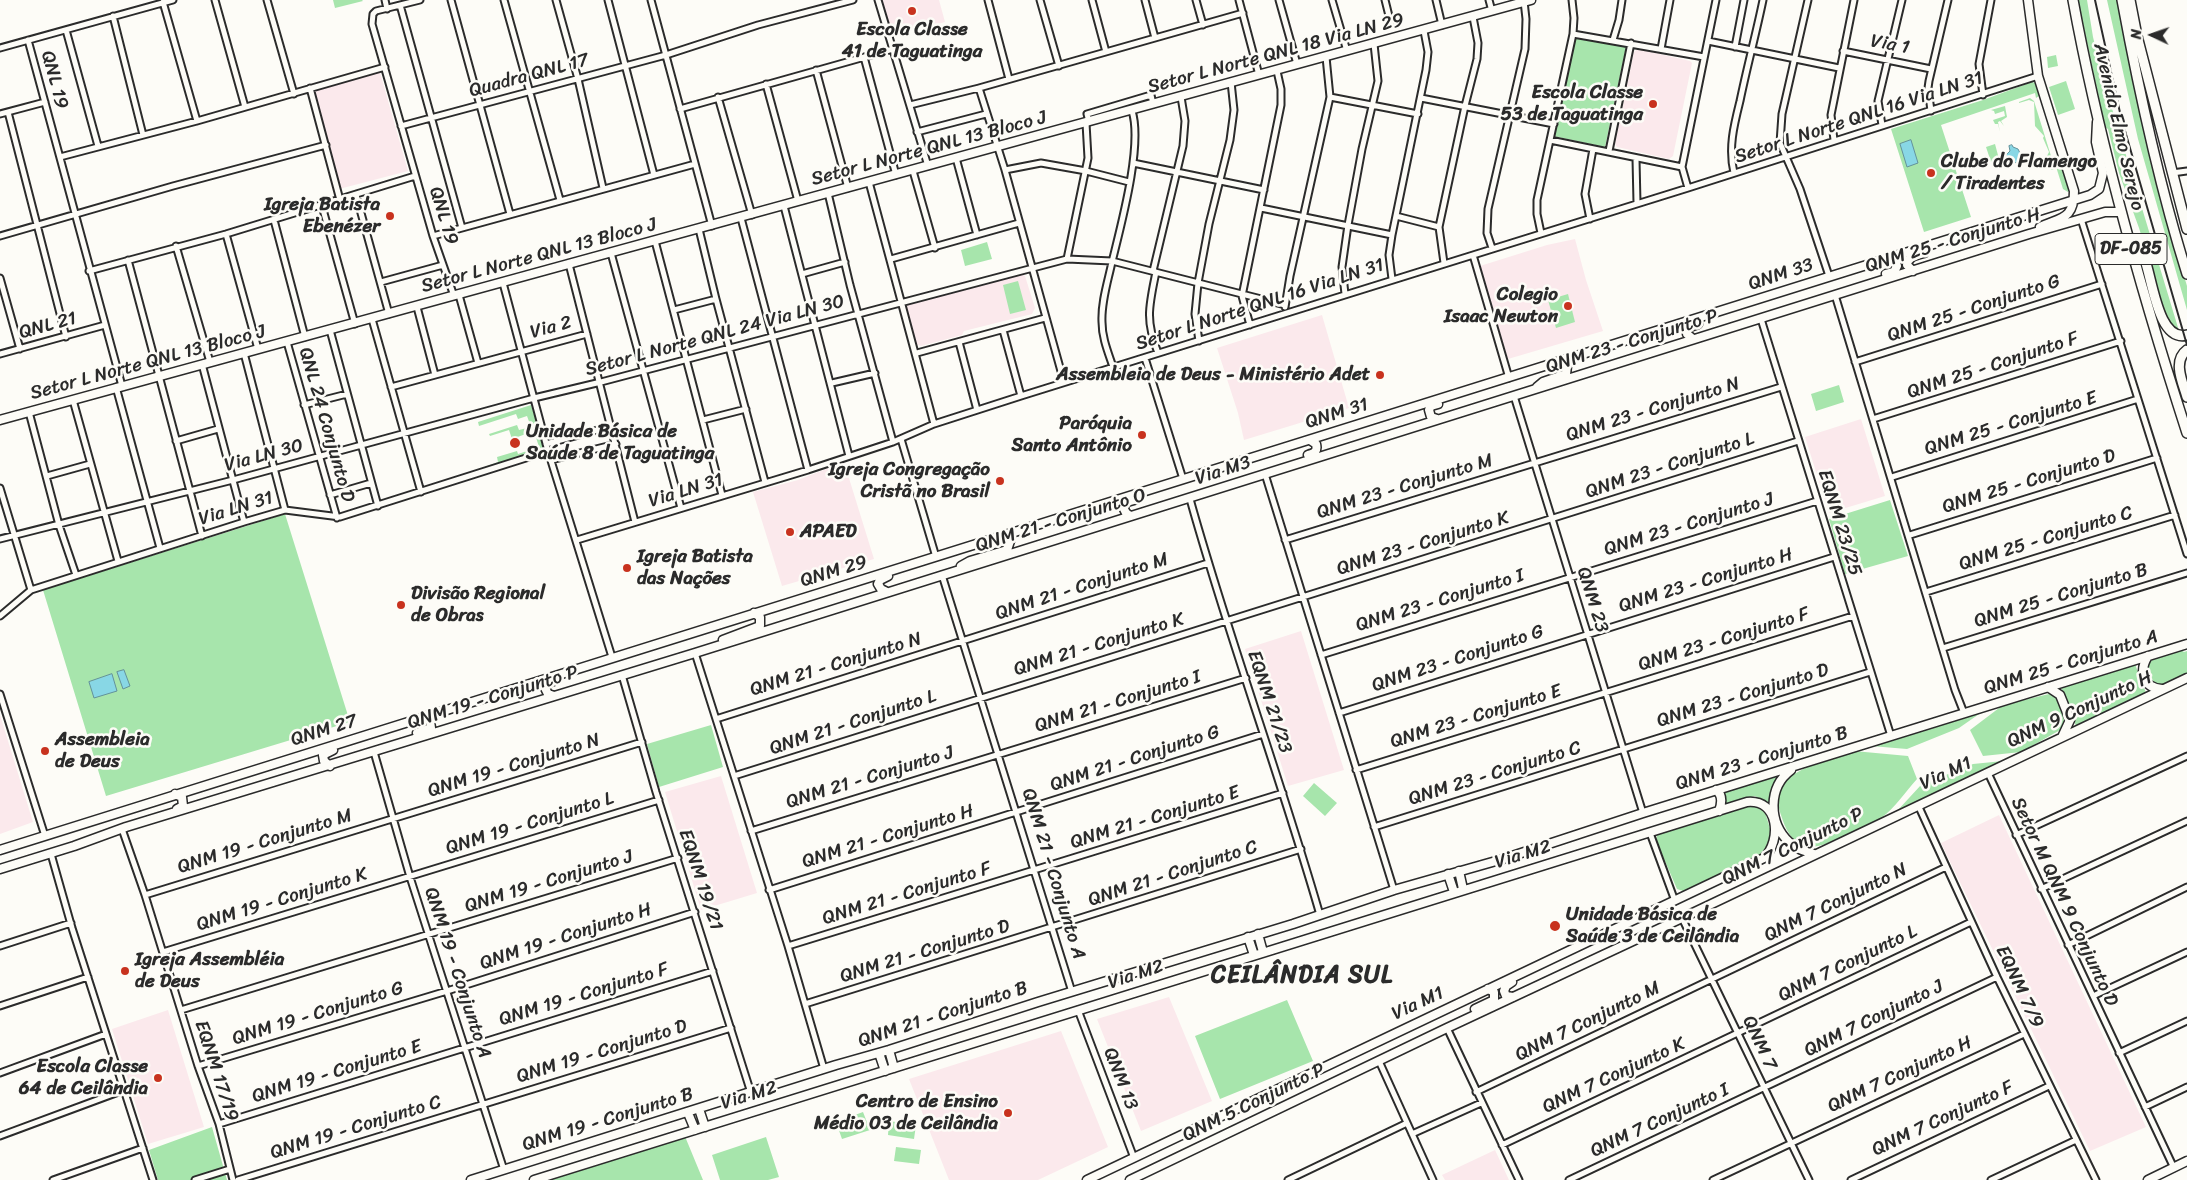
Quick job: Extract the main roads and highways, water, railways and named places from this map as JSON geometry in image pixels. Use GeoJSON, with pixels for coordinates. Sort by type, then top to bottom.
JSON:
{"type":"FeatureCollection","features":[{"type":"Feature","properties":{"kind":"main road"},"geometry":{"type":"LineString","coordinates":[[2028,0],[2038,76],[2074,192],[2070,211],[2065,218],[2041,226],[2029,234]]}},
{"type":"Feature","properties":{"kind":"main road","name":"Avenida Elmo Serejo"},"geometry":{"type":"LineString","coordinates":[[2073,0],[2084,62],[2121,212],[2148,310],[2187,433]]}},
{"type":"Feature","properties":{"kind":"main road"},"geometry":{"type":"LineString","coordinates":[[2122,0],[2131,51],[2187,274]]}},
{"type":"Feature","properties":{"kind":"main road","name":"Avenida Elmo Serejo"},"geometry":{"type":"LineString","coordinates":[[2130,0],[2171,173],[2187,229]]}},
{"type":"Feature","properties":{"kind":"main road","name":"Setor L Norte QNL 18 Via LN 29"},"geometry":{"type":"LineString","coordinates":[[1088,122],[1424,31],[1526,1]]}},
{"type":"Feature","properties":{"kind":"main road","name":"QNM 33"},"geometry":{"type":"LineString","coordinates":[[1500,381],[2097,192],[2102,183],[2103,173],[2096,142],[2097,115]]}},
{"type":"Feature","properties":{"kind":"main road","name":"Setor L Norte QNL 13 Bloco J"},"geometry":{"type":"LineString","coordinates":[[0,420],[1088,122]]}},
{"type":"Feature","properties":{"kind":"main road","name":"QNM 25 - Conjunto H"},"geometry":{"type":"LineString","coordinates":[[1761,319],[2029,234],[2105,212],[2121,212]]}},
{"type":"Feature","properties":{"kind":"main road"},"geometry":{"type":"LineString","coordinates":[[1913,271],[1908,264],[1911,257],[1940,248],[1955,238]]}},
{"type":"Feature","properties":{"kind":"main road"},"geometry":{"type":"LineString","coordinates":[[2128,238],[2138,246],[2145,260],[2164,325],[2173,334],[2187,335]]}},
{"type":"Feature","properties":{"kind":"main road"},"geometry":{"type":"LineString","coordinates":[[1848,291],[1864,282],[1894,272],[1897,264],[1890,258]]}},
{"type":"Feature","properties":{"kind":"main road"},"geometry":{"type":"LineString","coordinates":[[1693,339],[1686,334],[1687,328],[1717,318],[1736,307]]}},
{"type":"Feature","properties":{"kind":"main road","name":"QNM 23 - Conjunto P"},"geometry":{"type":"LineString","coordinates":[[1265,474],[1761,319]]}},
{"type":"Feature","properties":{"kind":"main road"},"geometry":{"type":"LineString","coordinates":[[2187,350],[2182,354],[2179,362],[2187,397]]}},
{"type":"Feature","properties":{"kind":"main road"},"geometry":{"type":"LineString","coordinates":[[1534,390],[1543,382],[1566,374],[1567,366],[1562,361]]}},
{"type":"Feature","properties":{"kind":"main road","name":"QNM 31"},"geometry":{"type":"LineString","coordinates":[[1183,479],[1500,381]]}},
{"type":"Feature","properties":{"kind":"main road"},"geometry":{"type":"LineString","coordinates":[[1437,419],[1430,414],[1431,406],[1462,397],[1478,387]]}},
{"type":"Feature","properties":{"kind":"main road"},"geometry":{"type":"LineString","coordinates":[[1265,474],[1278,466],[1314,453],[1316,444],[1310,440]]}},
{"type":"Feature","properties":{"kind":"main road","name":"Via M3"},"geometry":{"type":"LineString","coordinates":[[1190,498],[1265,474]]}},
{"type":"Feature","properties":{"kind":"main road","name":"QNM 29"},"geometry":{"type":"LineString","coordinates":[[612,657],[1183,479]]}},
{"type":"Feature","properties":{"kind":"main road"},"geometry":{"type":"LineString","coordinates":[[1130,516],[1124,510],[1125,504],[1156,493],[1171,482]]}},
{"type":"Feature","properties":{"kind":"main road","name":"QNM 21 - Conjunto O"},"geometry":{"type":"LineString","coordinates":[[944,574],[1190,498]]}},
{"type":"Feature","properties":{"kind":"main road"},"geometry":{"type":"LineString","coordinates":[[708,648],[944,574],[970,561],[1007,550],[1010,541],[1003,536]]}},
{"type":"Feature","properties":{"kind":"main road"},"geometry":{"type":"LineString","coordinates":[[886,592],[879,587],[880,580],[909,569],[924,560]]}},
{"type":"Feature","properties":{"kind":"main road"},"geometry":{"type":"LineString","coordinates":[[708,648],[729,636],[760,626],[760,617],[754,613]]}},
{"type":"Feature","properties":{"kind":"main road","name":"QNM 25 - Conjunto A"},"geometry":{"type":"LineString","coordinates":[[1891,736],[2187,644]]}},
{"type":"Feature","properties":{"kind":"main road"},"geometry":{"type":"LineString","coordinates":[[2179,646],[2187,649]]}},
{"type":"Feature","properties":{"kind":"main road","name":"QNM 19 - Conjunto P"},"geometry":{"type":"LineString","coordinates":[[376,752],[708,648]]}},
{"type":"Feature","properties":{"kind":"main road"},"geometry":{"type":"LineString","coordinates":[[2148,656],[2142,669],[2145,680],[2153,687],[2164,689]]}},
{"type":"Feature","properties":{"kind":"main road","name":"QNM 27"},"geometry":{"type":"LineString","coordinates":[[0,850],[595,664],[612,657]]}},
{"type":"Feature","properties":{"kind":"main road"},"geometry":{"type":"LineString","coordinates":[[554,696],[545,690],[548,683],[579,673],[595,664]]}},
{"type":"Feature","properties":{"kind":"main road","name":"QNM 9 Conjunto H"},"geometry":{"type":"LineString","coordinates":[[1988,773],[2187,678]]}},
{"type":"Feature","properties":{"kind":"main road"},"geometry":{"type":"LineString","coordinates":[[2048,687],[2060,695],[2070,720],[2066,731],[2061,737]]}},
{"type":"Feature","properties":{"kind":"main road"},"geometry":{"type":"LineString","coordinates":[[124,828],[376,752],[398,739],[430,729],[430,721],[425,716]]}},
{"type":"Feature","properties":{"kind":"main road"},"geometry":{"type":"LineString","coordinates":[[330,766],[323,758],[325,753],[361,742],[378,731]]}},
{"type":"Feature","properties":{"kind":"main road","name":"QNM 23 - Conjunto B"},"geometry":{"type":"LineString","coordinates":[[1258,934],[1891,736]]}},
{"type":"Feature","properties":{"kind":"main road"},"geometry":{"type":"LineString","coordinates":[[1797,766],[1785,775],[1776,787],[1773,804],[1775,820],[1790,843],[1799,849],[1814,854]]}},
{"type":"Feature","properties":{"kind":"main road","name":"Via M1"},"geometry":{"type":"LineString","coordinates":[[1918,805],[1988,773]]}},
{"type":"Feature","properties":{"kind":"main road"},"geometry":{"type":"LineString","coordinates":[[1716,790],[1721,798],[1719,811]]}},
{"type":"Feature","properties":{"kind":"main road"},"geometry":{"type":"LineString","coordinates":[[0,869],[51,854],[180,808],[183,806],[184,798],[175,794]]}},
{"type":"Feature","properties":{"kind":"main road","name":"Via M2"},"geometry":{"type":"LineString","coordinates":[[534,1180],[1254,954],[1747,802],[1759,802],[1775,820]]}},
{"type":"Feature","properties":{"kind":"main road","name":"QNM 7 Conjunto P"},"geometry":{"type":"LineString","coordinates":[[1513,997],[1918,805]]}},
{"type":"Feature","properties":{"kind":"main road","name":"Via M1"},"geometry":{"type":"LineString","coordinates":[[1087,1180],[1764,858],[1773,847],[1775,820]]}},
{"type":"Feature","properties":{"kind":"main road"},"geometry":{"type":"LineString","coordinates":[[1459,872],[1463,889]]}},
{"type":"Feature","properties":{"kind":"main road"},"geometry":{"type":"LineString","coordinates":[[1448,874],[1454,892]]}},
{"type":"Feature","properties":{"kind":"main road"},"geometry":{"type":"LineString","coordinates":[[1254,954],[1248,937],[1258,934],[1263,952]]}},
{"type":"Feature","properties":{"kind":"main road","name":"QNM 21 - Conjunto B"},"geometry":{"type":"LineString","coordinates":[[824,1069],[1248,937]]}},
{"type":"Feature","properties":{"kind":"main road"},"geometry":{"type":"LineString","coordinates":[[1513,997],[1508,997],[1504,994],[1506,986],[1552,964],[1571,950]]}},
{"type":"Feature","properties":{"kind":"main road"},"geometry":{"type":"LineString","coordinates":[[1428,1037],[1448,1022],[1493,1001],[1495,994],[1492,990],[1488,989]]}},
{"type":"Feature","properties":{"kind":"main road","name":"Via M1"},"geometry":{"type":"LineString","coordinates":[[1379,1061],[1513,997]]}},
{"type":"Feature","properties":{"kind":"main road"},"geometry":{"type":"LineString","coordinates":[[888,1050],[894,1068]]}},
{"type":"Feature","properties":{"kind":"main road"},"geometry":{"type":"LineString","coordinates":[[879,1053],[885,1071]]}},
{"type":"Feature","properties":{"kind":"main road","name":"QNM 5 Conjunto P"},"geometry":{"type":"LineString","coordinates":[[1130,1180],[1145,1177],[1379,1061]]}},
{"type":"Feature","properties":{"kind":"main road","name":"Via M2"},"geometry":{"type":"LineString","coordinates":[[751,1093],[824,1069]]}},
{"type":"Feature","properties":{"kind":"main road","name":"QNM 19 - Conjunto B"},"geometry":{"type":"LineString","coordinates":[[471,1180],[751,1093]]}},
{"type":"Feature","properties":{"kind":"main road"},"geometry":{"type":"LineString","coordinates":[[699,1109],[705,1127]]}},
{"type":"Feature","properties":{"kind":"main road"},"geometry":{"type":"LineString","coordinates":[[688,1113],[694,1130]]}},
{"type":"Feature","properties":{"kind":"main road"},"geometry":{"type":"LineString","coordinates":[[2148,1180],[2187,1161]]}},
{"type":"Feature","properties":{"kind":"water"},"geometry":{"type":"Polygon","coordinates":[[[1911,140],[1918,163],[1907,167],[1900,144],[1911,140]]]}},
{"type":"Feature","properties":{"kind":"water"},"geometry":{"type":"Polygon","coordinates":[[[2012,145],[2018,149],[2021,155],[2018,162],[2014,163],[2012,157],[2007,159],[2005,156],[2010,151],[2009,146],[2012,145]]]}},
{"type":"Feature","properties":{"kind":"water"},"geometry":{"type":"Polygon","coordinates":[[[124,670],[130,686],[123,689],[117,672],[124,670]]]}},
{"type":"Feature","properties":{"kind":"water"},"geometry":{"type":"Polygon","coordinates":[[[112,674],[117,691],[94,698],[89,682],[112,674]]]}},
{"type":"Feature","properties":{"kind":"railway"},"geometry":{"type":"LineString","coordinates":[[2095,0],[2121,117],[2187,345]]}},
{"type":"Feature","properties":{"kind":"place","name":"Escola Classe 41 de Taguatinga"},"geometry":{"type":"Point","coordinates":[912,11]}},
{"type":"Feature","properties":{"kind":"place","name":"Escola Classe 53 de Taguatinga"},"geometry":{"type":"Point","coordinates":[1653,104]}},
{"type":"Feature","properties":{"kind":"place","name":"Clube do Flamengo / Tiradentes"},"geometry":{"type":"Point","coordinates":[1931,173]}},
{"type":"Feature","properties":{"kind":"place","name":"Igreja Batista Ebenézer"},"geometry":{"type":"Point","coordinates":[390,216]}},
{"type":"Feature","properties":{"kind":"place","name":"Colegio Isaac Newton"},"geometry":{"type":"Point","coordinates":[1568,306]}},
{"type":"Feature","properties":{"kind":"place","name":"Assembleia de Deus - Ministério Adet"},"geometry":{"type":"Point","coordinates":[1380,375]}},
{"type":"Feature","properties":{"kind":"place","name":"Paróquia Santo Antônio"},"geometry":{"type":"Point","coordinates":[1142,435]}},
{"type":"Feature","properties":{"kind":"place","name":"Unidade Básica de Saúde 8 de Taguatinga"},"geometry":{"type":"Point","coordinates":[515,443]}},
{"type":"Feature","properties":{"kind":"place","name":"Igreja Congregação Cristã no Brasil"},"geometry":{"type":"Point","coordinates":[1000,481]}},
{"type":"Feature","properties":{"kind":"place","name":"APAED"},"geometry":{"type":"Point","coordinates":[790,532]}},
{"type":"Feature","properties":{"kind":"place","name":"Igreja Batista das Nações"},"geometry":{"type":"Point","coordinates":[627,568]}},
{"type":"Feature","properties":{"kind":"place","name":"Divisão Regional de Obras"},"geometry":{"type":"Point","coordinates":[401,605]}},
{"type":"Feature","properties":{"kind":"place","name":"Assembleia de Deus"},"geometry":{"type":"Point","coordinates":[45,751]}},
{"type":"Feature","properties":{"kind":"place","name":"Unidade Básica de Saúde 3 de Ceilândia"},"geometry":{"type":"Point","coordinates":[1555,926]}},
{"type":"Feature","properties":{"kind":"place","name":"Igreja Assembléia de Deus"},"geometry":{"type":"Point","coordinates":[125,971]}},
{"type":"Feature","properties":{"kind":"place","name":"Escola Classe 64 de Ceilândia"},"geometry":{"type":"Point","coordinates":[158,1078]}},
{"type":"Feature","properties":{"kind":"place","name":"Centro de Ensino Médio 03 de Ceilândia"},"geometry":{"type":"Point","coordinates":[1008,1113]}},
{"type":"Feature","properties":{"kind":"district","name":"CEILÂNDIA SUL"},"geometry":{"type":"Point","coordinates":[1302,976]}}]}
